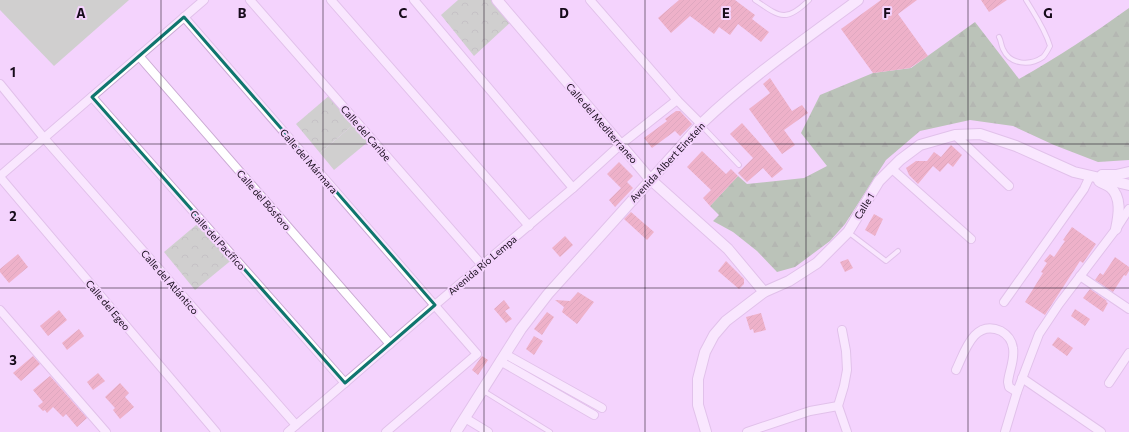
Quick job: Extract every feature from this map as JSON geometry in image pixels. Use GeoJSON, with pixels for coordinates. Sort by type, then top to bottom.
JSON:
{"type":"FeatureCollection","features":[{"type":"Feature","properties":{"kind":"street"},"geometry":{"type":"LineString","coordinates":[[0,176],[204,0]]}},
{"type":"Feature","properties":{"kind":"street","name":"Calle del Caribe"},"geometry":{"type":"LineString","coordinates":[[250,0],[482,266]]}},
{"type":"Feature","properties":{"kind":"street"},"geometry":{"type":"LineString","coordinates":[[331,0],[529,226]]}},
{"type":"Feature","properties":{"kind":"street"},"geometry":{"type":"LineString","coordinates":[[414,0],[573,188]]}},
{"type":"Feature","properties":{"kind":"street","name":"Calle del Mediterraneo"},"geometry":{"type":"LineString","coordinates":[[497,0],[650,179],[728,249],[747,269],[764,292]]}},
{"type":"Feature","properties":{"kind":"street"},"geometry":{"type":"LineString","coordinates":[[590,0],[677,100],[701,124]]}},
{"type":"Feature","properties":{"kind":"street","name":"Avenida Albert Einstein"},"geometry":{"type":"LineString","coordinates":[[456,432],[482,389],[505,359],[521,329],[548,294],[701,124],[747,83],[858,0]]}},
{"type":"Feature","properties":{"kind":"street","name":"Calle del Mármara"},"geometry":{"type":"LineString","coordinates":[[184,17],[477,354],[386,432]]}},
{"type":"Feature","properties":{"kind":"street","name":"Calle del Bósforo"},"geometry":{"type":"LineString","coordinates":[[139,56],[390,344]]}},
{"type":"Feature","properties":{"kind":"street","name":"Calle del Atlántico"},"geometry":{"type":"LineString","coordinates":[[0,84],[44,138],[296,425]]}},
{"type":"Feature","properties":{"kind":"street","name":"Calle del Pacífico"},"geometry":{"type":"LineString","coordinates":[[92,97],[345,383]]}},
{"type":"Feature","properties":{"kind":"street","name":"Avenida Río Lempa"},"geometry":{"type":"LineString","coordinates":[[288,432],[573,188],[620,145],[677,100]]}},
{"type":"Feature","properties":{"kind":"street","name":"Calle 1"},"geometry":{"type":"LineString","coordinates":[[706,432],[699,413],[697,390],[699,370],[705,352],[719,328],[737,312],[764,292],[789,281],[817,263],[848,232],[879,181],[909,152],[920,145],[955,135],[972,133],[980,134],[1001,140],[1074,172],[1129,185]]}},
{"type":"Feature","properties":{"kind":"street"},"geometry":{"type":"LineString","coordinates":[[955,135],[1009,186]]}},
{"type":"Feature","properties":{"kind":"street"},"geometry":{"type":"LineString","coordinates":[[891,168],[971,239]]}},
{"type":"Feature","properties":{"kind":"street"},"geometry":{"type":"LineString","coordinates":[[1090,176],[1116,175],[1129,172]]}},
{"type":"Feature","properties":{"kind":"street","name":"Calle del Egeo"},"geometry":{"type":"LineString","coordinates":[[0,176],[216,432]]}},
{"type":"Feature","properties":{"kind":"street"},"geometry":{"type":"LineString","coordinates":[[1090,176],[1110,188],[1117,197],[1119,214],[1116,229]]}},
{"type":"Feature","properties":{"kind":"street"},"geometry":{"type":"LineString","coordinates":[[1004,302],[1084,188],[1090,176]]}},
{"type":"Feature","properties":{"kind":"street"},"geometry":{"type":"LineString","coordinates":[[1005,432],[1017,392],[1038,334],[1116,229],[1129,209]]}},
{"type":"Feature","properties":{"kind":"street"},"geometry":{"type":"LineString","coordinates":[[1080,276],[1129,309]]}},
{"type":"Feature","properties":{"kind":"street"},"geometry":{"type":"LineString","coordinates":[[0,310],[106,432]]}},
{"type":"Feature","properties":{"kind":"street"},"geometry":{"type":"LineString","coordinates":[[956,370],[974,336],[979,331],[995,329],[1004,333],[1010,338],[1014,354],[1008,382],[1009,387],[1017,392]]}},
{"type":"Feature","properties":{"kind":"street"},"geometry":{"type":"LineString","coordinates":[[842,330],[846,351],[847,370],[838,406],[847,432]]}},
{"type":"Feature","properties":{"kind":"street"},"geometry":{"type":"LineString","coordinates":[[1109,383],[1129,353]]}},
{"type":"Feature","properties":{"kind":"street"},"geometry":{"type":"LineString","coordinates":[[505,359],[602,408]]}},
{"type":"Feature","properties":{"kind":"street"},"geometry":{"type":"LineString","coordinates":[[505,359],[594,416]]}},
{"type":"Feature","properties":{"kind":"street"},"geometry":{"type":"LineString","coordinates":[[1022,378],[1101,432]]}},
{"type":"Feature","properties":{"kind":"street"},"geometry":{"type":"LineString","coordinates":[[747,432],[810,411],[838,406]]}},
{"type":"Feature","properties":{"kind":"street"},"geometry":{"type":"LineString","coordinates":[[465,418],[488,432]]}},
{"type":"Feature","properties":{"kind":"lane"},"geometry":{"type":"LineString","coordinates":[[755,0],[776,14],[784,16],[795,12],[809,0]]}},
{"type":"Feature","properties":{"kind":"lane"},"geometry":{"type":"LineString","coordinates":[[999,37],[1003,50],[1010,58],[1020,63],[1033,62],[1044,56],[1050,46],[1048,38],[1041,23],[1026,0]]}},
{"type":"Feature","properties":{"kind":"lane"},"geometry":{"type":"LineString","coordinates":[[701,124],[739,165]]}},
{"type":"Feature","properties":{"kind":"lane"},"geometry":{"type":"LineString","coordinates":[[848,232],[886,261],[898,252]]}},
{"type":"Feature","properties":{"kind":"lane"},"geometry":{"type":"LineString","coordinates":[[482,389],[550,432]]}},
{"type":"Feature","properties":{"kind":"highlighted area"},"geometry":{"type":"Polygon","coordinates":[[[184,17],[435,305],[345,383],[92,97],[184,17]]]}},
{"type":"Feature","properties":{"kind":"green space"},"geometry":{"type":"Polygon","coordinates":[[[0,0],[129,0],[54,66],[0,10],[0,0]]]}},
{"type":"Feature","properties":{"kind":"green space"},"geometry":{"type":"Polygon","coordinates":[[[458,0],[494,0],[512,21],[474,56],[441,15],[458,0]]]}},
{"type":"Feature","properties":{"kind":"green space"},"geometry":{"type":"Polygon","coordinates":[[[1129,8],[1129,160],[1098,162],[1054,145],[1013,126],[970,120],[920,131],[886,160],[845,224],[830,241],[795,267],[777,272],[757,251],[733,232],[713,221],[719,215],[710,206],[738,176],[747,184],[804,178],[827,166],[801,133],[820,95],[873,73],[911,68],[975,22],[1019,79],[1075,45],[1129,8]]]}},
{"type":"Feature","properties":{"kind":"green space"},"geometry":{"type":"Polygon","coordinates":[[[330,95],[354,124],[320,153],[296,124],[330,95]]]}},
{"type":"Feature","properties":{"kind":"green space"},"geometry":{"type":"Polygon","coordinates":[[[354,124],[369,141],[334,170],[320,153],[354,124]]]}},
{"type":"Feature","properties":{"kind":"green space"},"geometry":{"type":"Polygon","coordinates":[[[202,220],[234,258],[195,290],[164,252],[202,220]]]}},
{"type":"Feature","properties":{"kind":"building"},"geometry":{"type":"Polygon","coordinates":[[[679,0],[735,0],[755,15],[752,19],[769,32],[761,42],[738,24],[730,35],[719,27],[714,34],[690,16],[671,33],[658,18],[679,0]]]}},
{"type":"Feature","properties":{"kind":"building"},"geometry":{"type":"Polygon","coordinates":[[[881,0],[917,0],[898,14],[928,56],[910,68],[873,73],[841,29],[881,0]]]}},
{"type":"Feature","properties":{"kind":"building"},"geometry":{"type":"Polygon","coordinates":[[[981,0],[1007,0],[989,12],[981,0]]]}},
{"type":"Feature","properties":{"kind":"building"},"geometry":{"type":"Polygon","coordinates":[[[770,78],[792,111],[802,105],[808,113],[784,130],[795,145],[782,154],[749,109],[770,93],[763,84],[770,78]]]}},
{"type":"Feature","properties":{"kind":"building"},"geometry":{"type":"Polygon","coordinates":[[[676,111],[680,111],[692,124],[680,136],[675,131],[652,148],[644,138],[667,121],[665,119],[676,111]]]}},
{"type":"Feature","properties":{"kind":"building"},"geometry":{"type":"Polygon","coordinates":[[[742,123],[783,169],[772,178],[763,168],[747,182],[738,173],[753,158],[730,134],[742,123]]]}},
{"type":"Feature","properties":{"kind":"building"},"geometry":{"type":"Polygon","coordinates":[[[951,145],[962,155],[953,167],[948,163],[940,172],[933,166],[918,184],[909,175],[906,168],[916,161],[927,161],[934,152],[941,157],[951,145]]]}},
{"type":"Feature","properties":{"kind":"building"},"geometry":{"type":"Polygon","coordinates":[[[702,151],[726,174],[731,169],[738,176],[710,206],[703,198],[711,190],[687,167],[702,151]]]}},
{"type":"Feature","properties":{"kind":"building"},"geometry":{"type":"Polygon","coordinates":[[[619,162],[633,176],[627,182],[633,188],[615,207],[609,200],[621,188],[607,174],[619,162]]]}},
{"type":"Feature","properties":{"kind":"building"},"geometry":{"type":"Polygon","coordinates":[[[631,212],[654,232],[647,240],[624,219],[631,212]]]}},
{"type":"Feature","properties":{"kind":"building"},"geometry":{"type":"Polygon","coordinates":[[[874,214],[883,219],[875,236],[865,230],[874,214]]]}},
{"type":"Feature","properties":{"kind":"building"},"geometry":{"type":"Polygon","coordinates":[[[1072,227],[1096,244],[1083,263],[1080,261],[1045,315],[1025,302],[1043,273],[1041,272],[1047,263],[1044,261],[1050,254],[1054,257],[1065,241],[1063,240],[1072,227]]]}},
{"type":"Feature","properties":{"kind":"building"},"geometry":{"type":"Polygon","coordinates":[[[565,236],[573,245],[560,257],[552,248],[565,236]]]}},
{"type":"Feature","properties":{"kind":"building"},"geometry":{"type":"Polygon","coordinates":[[[18,254],[28,267],[9,283],[0,272],[0,269],[18,254]]]}},
{"type":"Feature","properties":{"kind":"building"},"geometry":{"type":"Polygon","coordinates":[[[1115,257],[1129,267],[1129,271],[1126,276],[1124,275],[1113,292],[1095,280],[1100,273],[1103,275],[1115,257]]]}},
{"type":"Feature","properties":{"kind":"building"},"geometry":{"type":"Polygon","coordinates":[[[848,259],[853,268],[845,272],[840,262],[848,259]]]}},
{"type":"Feature","properties":{"kind":"building"},"geometry":{"type":"Polygon","coordinates":[[[726,261],[744,279],[744,284],[739,289],[718,271],[726,261]]]}},
{"type":"Feature","properties":{"kind":"building"},"geometry":{"type":"Polygon","coordinates":[[[1090,289],[1107,301],[1106,302],[1108,303],[1103,312],[1083,298],[1090,289]]]}},
{"type":"Feature","properties":{"kind":"building"},"geometry":{"type":"Polygon","coordinates":[[[578,292],[594,302],[577,324],[562,312],[564,307],[555,300],[570,301],[578,292]]]}},
{"type":"Feature","properties":{"kind":"building"},"geometry":{"type":"Polygon","coordinates":[[[504,300],[510,308],[505,311],[512,319],[506,323],[494,309],[504,300]]]}},
{"type":"Feature","properties":{"kind":"building"},"geometry":{"type":"Polygon","coordinates":[[[1075,309],[1090,319],[1085,326],[1071,316],[1075,309]]]}},
{"type":"Feature","properties":{"kind":"building"},"geometry":{"type":"Polygon","coordinates":[[[59,310],[67,320],[48,336],[40,326],[59,310]]]}},
{"type":"Feature","properties":{"kind":"building"},"geometry":{"type":"Polygon","coordinates":[[[547,312],[554,317],[542,335],[534,329],[547,312]]]}},
{"type":"Feature","properties":{"kind":"building"},"geometry":{"type":"Polygon","coordinates":[[[761,313],[766,330],[754,333],[753,329],[750,330],[746,317],[761,313]]]}},
{"type":"Feature","properties":{"kind":"building"},"geometry":{"type":"Polygon","coordinates":[[[79,329],[84,336],[67,350],[62,343],[79,329]]]}},
{"type":"Feature","properties":{"kind":"building"},"geometry":{"type":"Polygon","coordinates":[[[534,336],[543,341],[534,355],[526,349],[534,336]]]}},
{"type":"Feature","properties":{"kind":"building"},"geometry":{"type":"Polygon","coordinates":[[[1058,337],[1073,348],[1067,356],[1052,345],[1058,337]]]}},
{"type":"Feature","properties":{"kind":"building"},"geometry":{"type":"Polygon","coordinates":[[[33,356],[40,364],[21,381],[13,373],[33,356]]]}},
{"type":"Feature","properties":{"kind":"building"},"geometry":{"type":"Polygon","coordinates":[[[482,356],[488,360],[478,375],[472,370],[482,356]]]}},
{"type":"Feature","properties":{"kind":"building"},"geometry":{"type":"Polygon","coordinates":[[[98,373],[105,381],[93,390],[87,382],[98,373]]]}},
{"type":"Feature","properties":{"kind":"building"},"geometry":{"type":"Polygon","coordinates":[[[50,376],[87,418],[77,427],[66,414],[63,417],[53,407],[47,413],[38,406],[43,402],[33,390],[50,376]]]}},
{"type":"Feature","properties":{"kind":"building"},"geometry":{"type":"Polygon","coordinates":[[[120,383],[129,393],[125,397],[134,407],[120,419],[113,410],[115,408],[105,397],[120,383]]]}}]}
